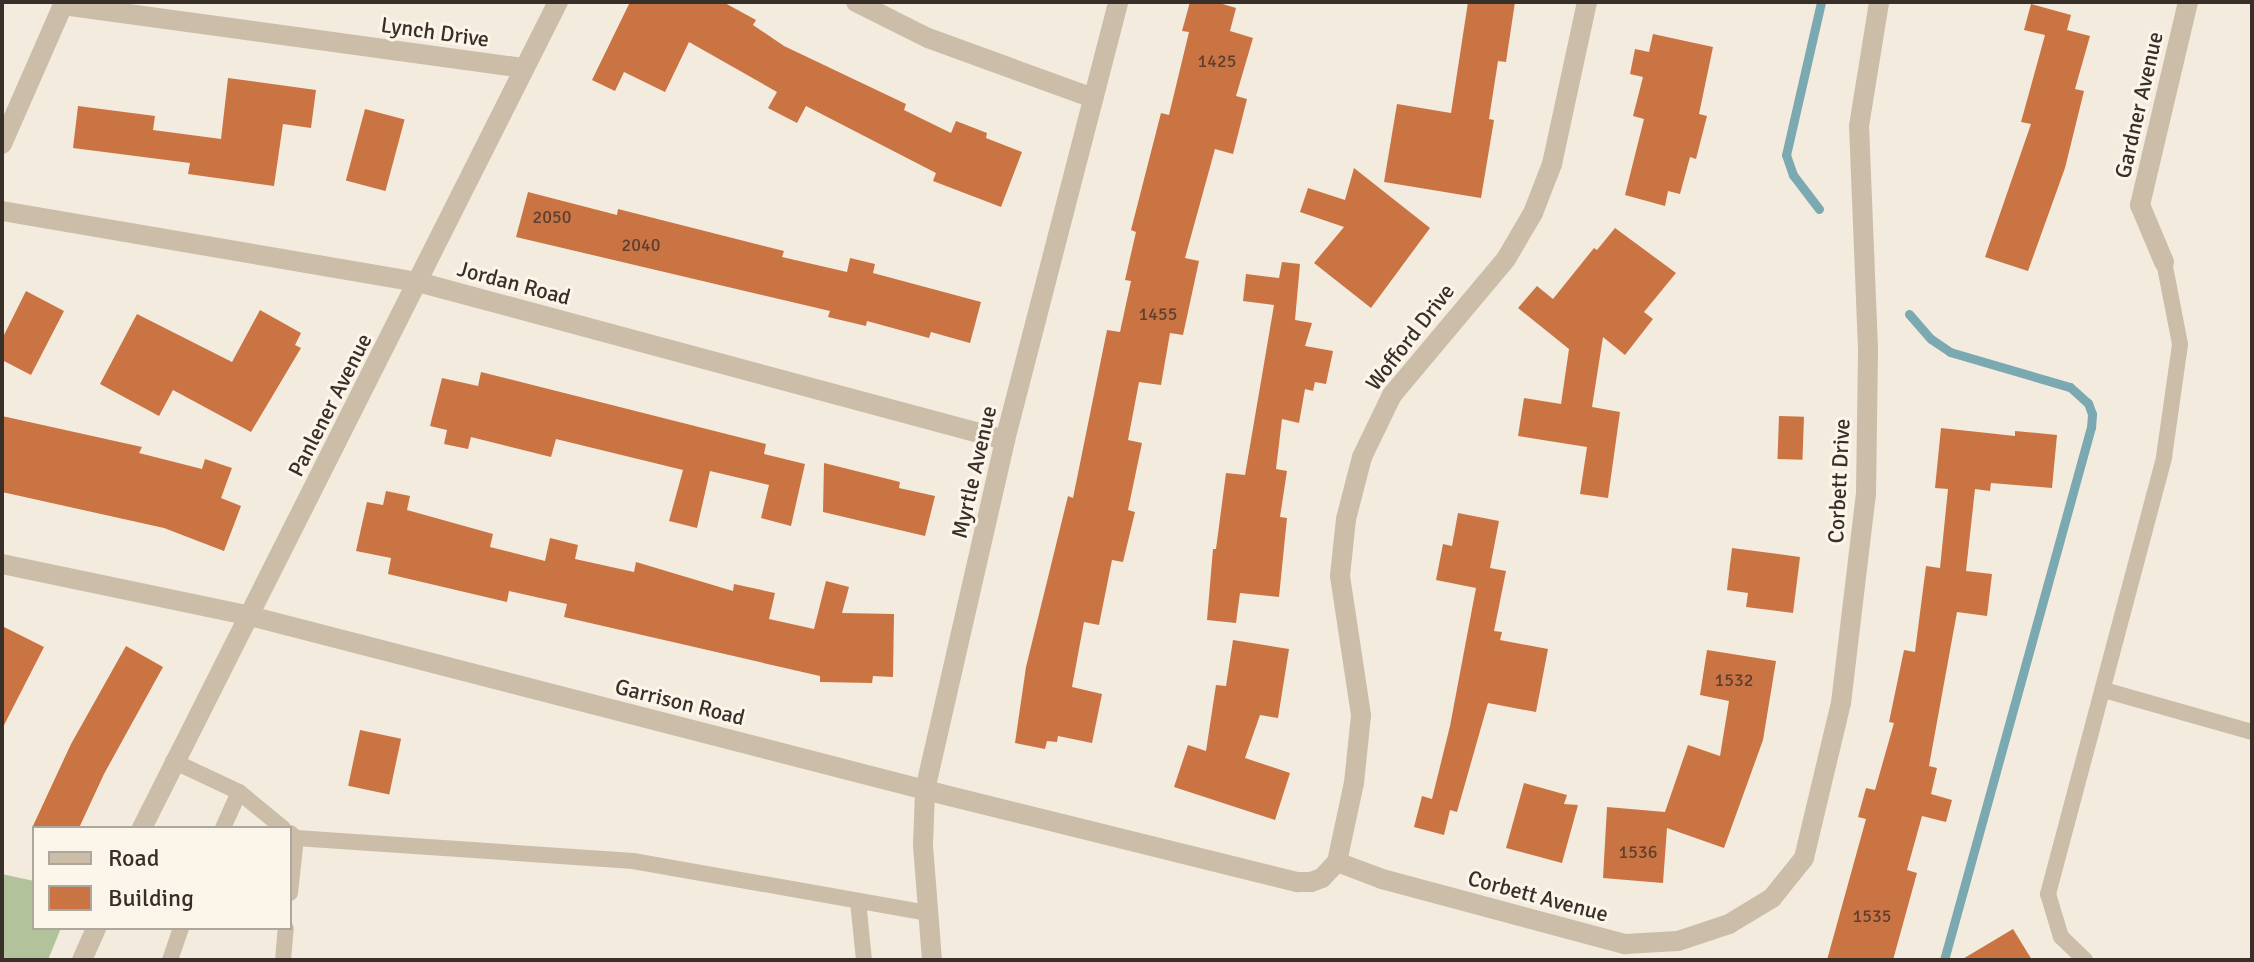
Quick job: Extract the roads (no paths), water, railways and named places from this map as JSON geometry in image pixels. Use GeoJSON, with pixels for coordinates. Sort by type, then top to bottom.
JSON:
{"type":"FeatureCollection","features":[{"type":"Feature","properties":{"kind":"street","name":"Panlener Avenue"},"geometry":{"type":"LineString","coordinates":[[143,826],[558,2]]}},
{"type":"Feature","properties":{"kind":"street"},"geometry":{"type":"LineString","coordinates":[[856,2],[928,38],[1093,98]]}},
{"type":"Feature","properties":{"kind":"street","name":"Myrtle Avenue"},"geometry":{"type":"LineString","coordinates":[[932,960],[923,845],[925,790],[1005,440],[1118,2]]}},
{"type":"Feature","properties":{"kind":"street","name":"Wofford Drive"},"geometry":{"type":"LineString","coordinates":[[1337,862],[1348,821],[1361,715],[1341,604],[1340,576],[1352,489],[1375,424],[1392,395],[1432,343],[1506,259],[1533,213],[1552,164],[1587,2]]}},
{"type":"Feature","properties":{"kind":"street","name":"Corbett Drive"},"geometry":{"type":"LineString","coordinates":[[1729,924],[1772,898],[1804,858],[1841,703],[1866,494],[1868,349],[1859,126],[1879,2]]}},
{"type":"Feature","properties":{"kind":"street","name":"Gardner Avenue"},"geometry":{"type":"LineString","coordinates":[[2164,262],[2140,205],[2188,2]]}},
{"type":"Feature","properties":{"kind":"street","name":"Lynch Drive"},"geometry":{"type":"LineString","coordinates":[[2,144],[64,3],[524,68]]}},
{"type":"Feature","properties":{"kind":"street","name":"Jordan Road"},"geometry":{"type":"LineString","coordinates":[[2,211],[418,282],[1005,440]]}},
{"type":"Feature","properties":{"kind":"street","name":"Garrison Road"},"geometry":{"type":"LineString","coordinates":[[2,564],[250,616],[925,790],[1298,882],[1322,878],[1337,862]]}},
{"type":"Feature","properties":{"kind":"street","name":"Corbett Avenue"},"geometry":{"type":"LineString","coordinates":[[1337,862],[1382,879],[1625,944],[1678,941],[1729,924]]}},
{"type":"Feature","properties":{"kind":"street"},"geometry":{"type":"LineString","coordinates":[[82,960],[95,930]]}},
{"type":"Feature","properties":{"kind":"lane"},"geometry":{"type":"LineString","coordinates":[[2085,960],[2061,937],[2048,894],[2164,457],[2180,344],[2164,262]]}},
{"type":"Feature","properties":{"kind":"lane"},"geometry":{"type":"LineString","coordinates":[[2104,690],[2252,732]]}},
{"type":"Feature","properties":{"kind":"lane"},"geometry":{"type":"LineString","coordinates":[[173,761],[239,792],[281,826]]}},
{"type":"Feature","properties":{"kind":"lane"},"geometry":{"type":"LineString","coordinates":[[224,826],[239,792]]}},
{"type":"Feature","properties":{"kind":"lane"},"geometry":{"type":"LineString","coordinates":[[292,833],[633,861],[928,913]]}},
{"type":"Feature","properties":{"kind":"lane"},"geometry":{"type":"LineString","coordinates":[[858,901],[864,960]]}},
{"type":"Feature","properties":{"kind":"lane"},"geometry":{"type":"LineString","coordinates":[[170,960],[180,930]]}},
{"type":"Feature","properties":{"kind":"lane"},"geometry":{"type":"LineString","coordinates":[[283,960],[286,930]]}},
{"type":"Feature","properties":{"kind":"waterway"},"geometry":{"type":"LineString","coordinates":[[1819,209],[1793,175],[1786,155],[1821,2]]}},
{"type":"Feature","properties":{"kind":"waterway"},"geometry":{"type":"LineString","coordinates":[[1909,314],[1931,339],[1950,352],[2070,387],[2088,403],[2092,414],[2091,427],[1944,960]]}}]}
